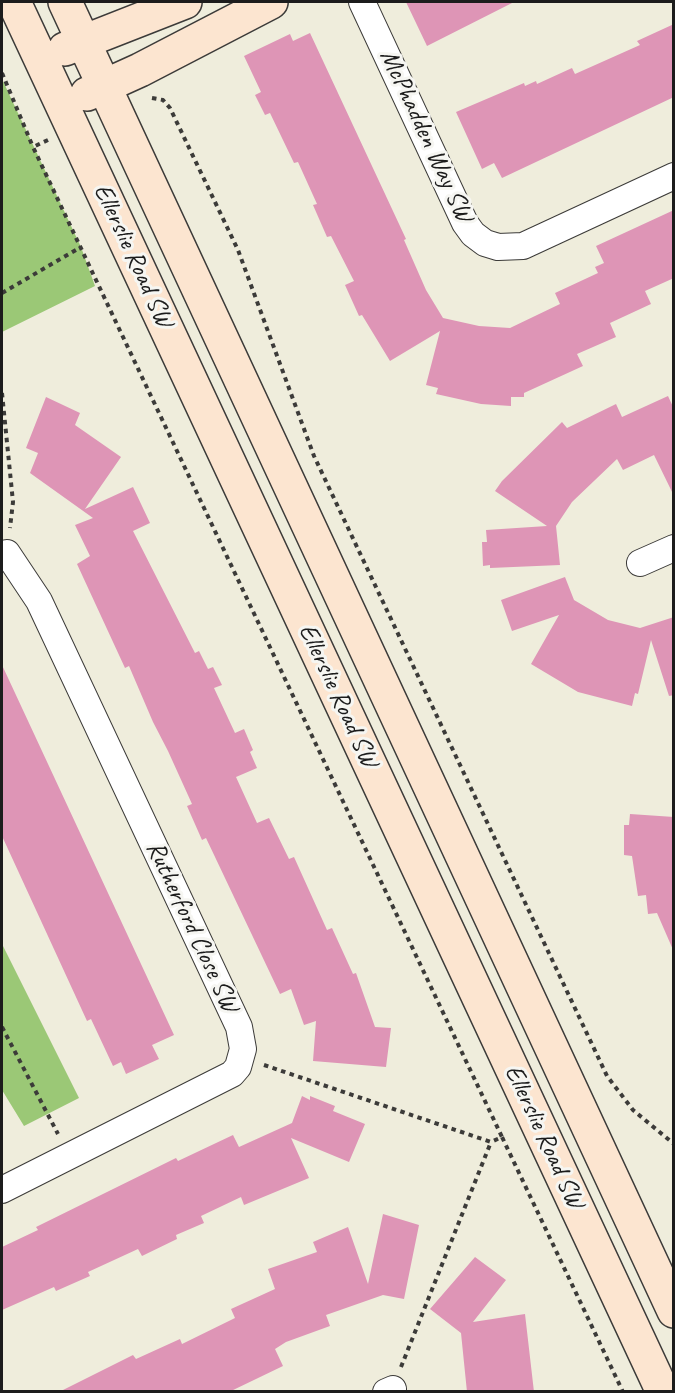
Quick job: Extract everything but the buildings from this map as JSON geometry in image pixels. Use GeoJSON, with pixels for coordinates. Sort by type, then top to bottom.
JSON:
{"type":"FeatureCollection","features":[{"type":"Feature","properties":{"kind":"main road","name":"Ellerslie Road SW"},"geometry":{"type":"LineString","coordinates":[[14,2],[663,1392]]}},
{"type":"Feature","properties":{"kind":"main road","name":"Ellerslie Road SW"},"geometry":{"type":"LineString","coordinates":[[65,2],[674,1311]]}},
{"type":"Feature","properties":{"kind":"main road"},"geometry":{"type":"LineString","coordinates":[[41,59],[185,2]]}},
{"type":"Feature","properties":{"kind":"main road"},"geometry":{"type":"LineString","coordinates":[[63,104],[105,86],[271,2]]}},
{"type":"Feature","properties":{"kind":"street","name":"McPhadden Way SW"},"geometry":{"type":"LineString","coordinates":[[362,2],[465,223],[473,234],[485,243],[498,247],[523,246],[674,176]]}},
{"type":"Feature","properties":{"kind":"street"},"geometry":{"type":"LineString","coordinates":[[640,563],[674,548]]}},
{"type":"Feature","properties":{"kind":"street","name":"Rutherford Close SW"},"geometry":{"type":"LineString","coordinates":[[7,552],[39,601],[239,1027],[242,1057]]}},
{"type":"Feature","properties":{"kind":"street"},"geometry":{"type":"LineString","coordinates":[[2,1190],[232,1074],[242,1057]]}},
{"type":"Feature","properties":{"kind":"path"},"geometry":{"type":"LineString","coordinates":[[2,74],[33,147],[622,1392]]}},
{"type":"Feature","properties":{"kind":"path"},"geometry":{"type":"LineString","coordinates":[[153,97],[164,100],[171,108],[238,250],[314,456],[607,1076],[633,1110],[674,1144]]}},
{"type":"Feature","properties":{"kind":"path"},"geometry":{"type":"LineString","coordinates":[[33,147],[56,137]]}},
{"type":"Feature","properties":{"kind":"path"},"geometry":{"type":"LineString","coordinates":[[2,293],[81,247]]}},
{"type":"Feature","properties":{"kind":"path"},"geometry":{"type":"LineString","coordinates":[[2,393],[13,502],[7,552]]}},
{"type":"Feature","properties":{"kind":"path"},"geometry":{"type":"LineString","coordinates":[[2,1027],[69,1156]]}},
{"type":"Feature","properties":{"kind":"path"},"geometry":{"type":"LineString","coordinates":[[242,1057],[491,1142],[502,1137]]}},
{"type":"Feature","properties":{"kind":"path"},"geometry":{"type":"LineString","coordinates":[[390,1390],[491,1142]]}},
{"type":"Feature","properties":{"kind":"green space"},"geometry":{"type":"Polygon","coordinates":[[[2,79],[81,247],[95,286],[2,332],[2,79]]]}},
{"type":"Feature","properties":{"kind":"green space"},"geometry":{"type":"Polygon","coordinates":[[[2,944],[79,1098],[24,1126],[2,1090],[2,944]]]}}]}
